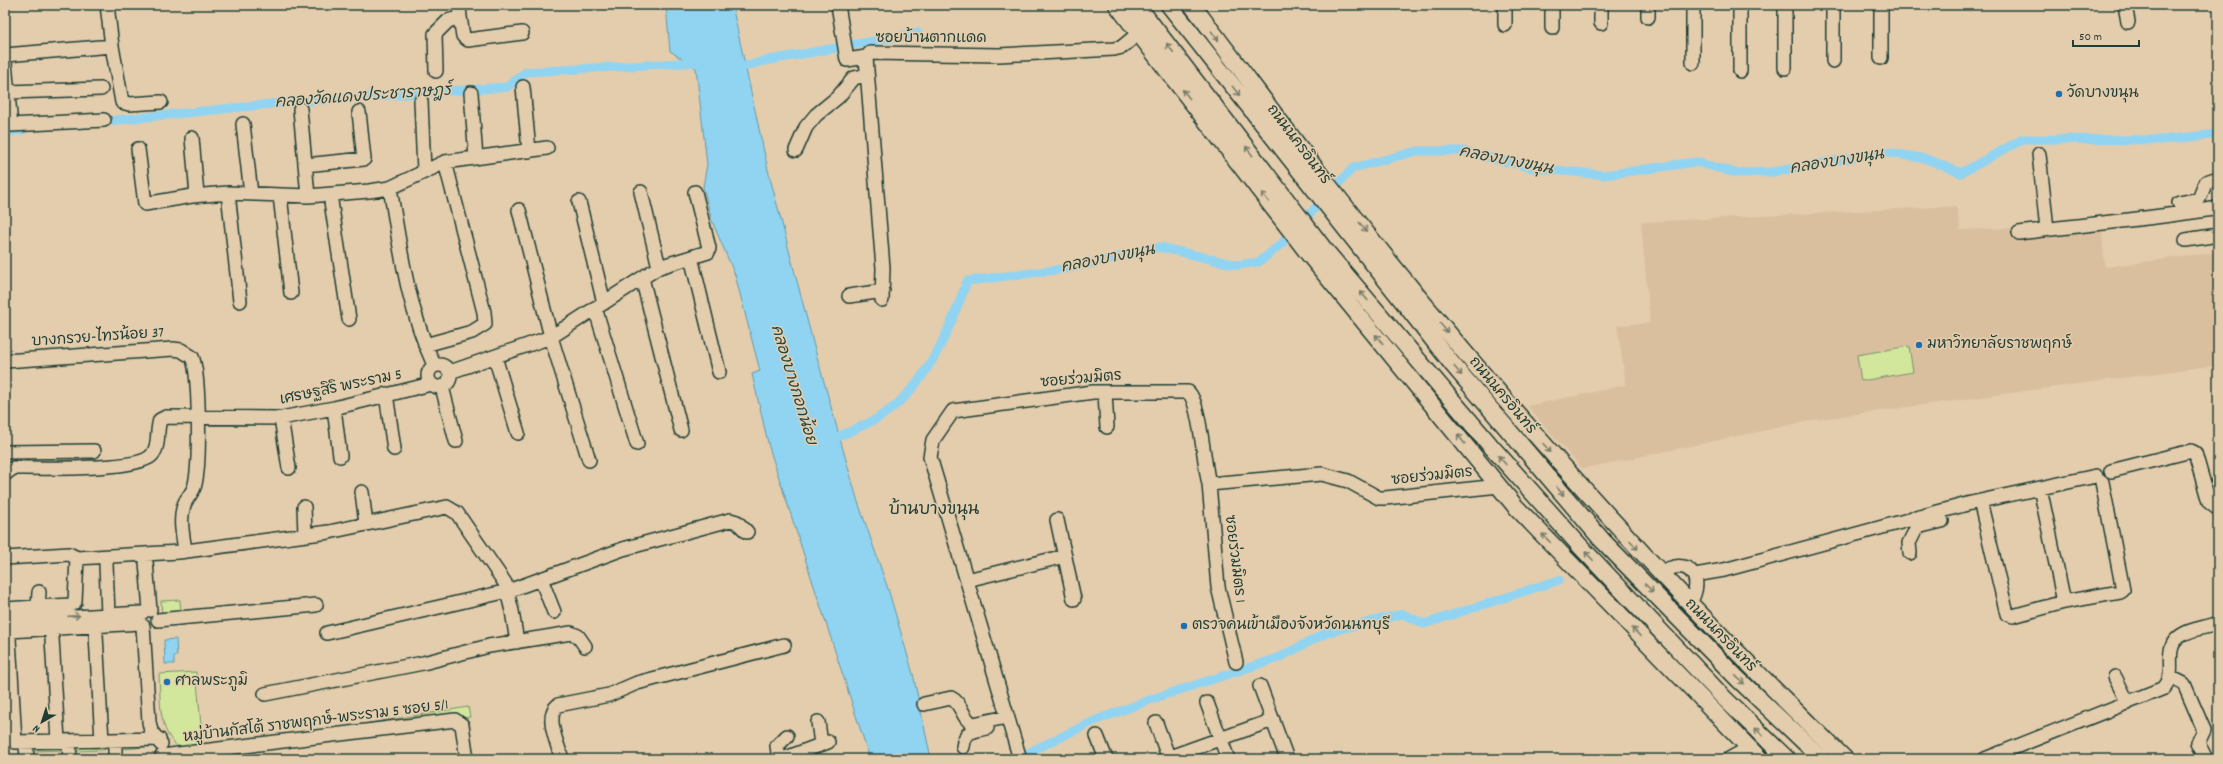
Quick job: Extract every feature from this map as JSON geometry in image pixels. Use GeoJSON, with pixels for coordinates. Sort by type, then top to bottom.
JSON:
{"type":"FeatureCollection","features":[{"type":"Feature","properties":{"kind":"main road"},"geometry":{"type":"LineString","coordinates":[[1117,5],[1293,221]]}},
{"type":"Feature","properties":{"kind":"main road"},"geometry":{"type":"LineString","coordinates":[[1137,5],[1305,237],[1515,506],[1755,754]]}},
{"type":"Feature","properties":{"kind":"main road","name":"ถนนนครอินทร์"},"geometry":{"type":"LineString","coordinates":[[1169,5],[1334,203],[1453,365],[1602,540],[1737,678],[1822,759]]}},
{"type":"Feature","properties":{"kind":"main road","name":"ถนนนครอินทร์"},"geometry":{"type":"LineString","coordinates":[[1192,5],[1322,188]]}},
{"type":"Feature","properties":{"kind":"main road","name":"ถนนนครอินทร์"},"geometry":{"type":"LineString","coordinates":[[1334,203],[1448,332],[1525,423],[1658,571],[1689,604],[1845,759]]}},
{"type":"Feature","properties":{"kind":"main road"},"geometry":{"type":"LineString","coordinates":[[1305,237],[1534,496],[1724,698],[1787,759]]}},
{"type":"Feature","properties":{"kind":"main road"},"geometry":{"type":"LineString","coordinates":[[1602,540],[1611,542],[1642,567],[1658,571]]}},
{"type":"Feature","properties":{"kind":"main road"},"geometry":{"type":"LineString","coordinates":[[1635,605],[1712,710]]}},
{"type":"Feature","properties":{"kind":"street"},"geometry":{"type":"LineString","coordinates":[[106,5],[122,102],[129,104],[161,102]]}},
{"type":"Feature","properties":{"kind":"street"},"geometry":{"type":"LineString","coordinates":[[838,5],[847,60],[866,57]]}},
{"type":"Feature","properties":{"kind":"street"},"geometry":{"type":"LineString","coordinates":[[1505,5],[1505,25]]}},
{"type":"Feature","properties":{"kind":"street"},"geometry":{"type":"LineString","coordinates":[[1552,5],[1552,28]]}},
{"type":"Feature","properties":{"kind":"street"},"geometry":{"type":"LineString","coordinates":[[1601,5],[1601,23]]}},
{"type":"Feature","properties":{"kind":"street"},"geometry":{"type":"LineString","coordinates":[[1693,5],[1693,63]]}},
{"type":"Feature","properties":{"kind":"street"},"geometry":{"type":"LineString","coordinates":[[1740,5],[1740,71]]}},
{"type":"Feature","properties":{"kind":"street"},"geometry":{"type":"LineString","coordinates":[[1785,5],[1785,68]]}},
{"type":"Feature","properties":{"kind":"street"},"geometry":{"type":"LineString","coordinates":[[1833,5],[1833,61]]}},
{"type":"Feature","properties":{"kind":"street"},"geometry":{"type":"LineString","coordinates":[[1881,5],[1881,58]]}},
{"type":"Feature","properties":{"kind":"street"},"geometry":{"type":"LineString","coordinates":[[2125,5],[2128,22]]}},
{"type":"Feature","properties":{"kind":"street"},"geometry":{"type":"LineString","coordinates":[[459,11],[463,36],[468,40],[522,33]]}},
{"type":"Feature","properties":{"kind":"street"},"geometry":{"type":"LineString","coordinates":[[436,71],[434,34],[459,11]]}},
{"type":"Feature","properties":{"kind":"street","name":"ซอยบ้านตากแดด"},"geometry":{"type":"LineString","coordinates":[[849,296],[882,296],[883,268],[866,57],[870,53],[999,55],[1114,50],[1122,47],[1139,33]]}},
{"type":"Feature","properties":{"kind":"street"},"geometry":{"type":"LineString","coordinates":[[5,55],[112,46]]}},
{"type":"Feature","properties":{"kind":"street"},"geometry":{"type":"LineString","coordinates":[[5,63],[10,125],[104,120]]}},
{"type":"Feature","properties":{"kind":"street"},"geometry":{"type":"LineString","coordinates":[[796,150],[806,127],[816,115],[838,97],[854,78],[867,75]]}},
{"type":"Feature","properties":{"kind":"street"},"geometry":{"type":"LineString","coordinates":[[523,88],[529,150]]}},
{"type":"Feature","properties":{"kind":"street"},"geometry":{"type":"LineString","coordinates":[[8,92],[101,89]]}},
{"type":"Feature","properties":{"kind":"street"},"geometry":{"type":"LineString","coordinates":[[471,93],[476,158]]}},
{"type":"Feature","properties":{"kind":"street"},"geometry":{"type":"LineString","coordinates":[[420,101],[424,171]]}},
{"type":"Feature","properties":{"kind":"street"},"geometry":{"type":"LineString","coordinates":[[300,109],[308,196]]}},
{"type":"Feature","properties":{"kind":"street"},"geometry":{"type":"LineString","coordinates":[[305,165],[364,158],[359,112]]}},
{"type":"Feature","properties":{"kind":"street"},"geometry":{"type":"LineString","coordinates":[[243,124],[251,194]]}},
{"type":"Feature","properties":{"kind":"street"},"geometry":{"type":"LineString","coordinates":[[192,138],[198,195]]}},
{"type":"Feature","properties":{"kind":"street"},"geometry":{"type":"LineString","coordinates":[[138,149],[145,204],[198,195],[228,193],[308,196],[390,188],[445,162],[547,148]]}},
{"type":"Feature","properties":{"kind":"street"},"geometry":{"type":"LineString","coordinates":[[2039,154],[2047,229]]}},
{"type":"Feature","properties":{"kind":"street"},"geometry":{"type":"LineString","coordinates":[[425,345],[472,332],[485,324],[484,312],[445,162]]}},
{"type":"Feature","properties":{"kind":"street"},"geometry":{"type":"LineString","coordinates":[[2179,203],[2199,199],[2206,182],[2218,178]]}},
{"type":"Feature","properties":{"kind":"street"},"geometry":{"type":"LineString","coordinates":[[390,188],[408,294],[425,345],[434,365]]}},
{"type":"Feature","properties":{"kind":"street"},"geometry":{"type":"LineString","coordinates":[[641,192],[659,268]]}},
{"type":"Feature","properties":{"kind":"street"},"geometry":{"type":"LineString","coordinates":[[450,372],[551,337],[659,268],[708,252],[695,192]]}},
{"type":"Feature","properties":{"kind":"street"},"geometry":{"type":"LineString","coordinates":[[228,193],[240,301]]}},
{"type":"Feature","properties":{"kind":"street"},"geometry":{"type":"LineString","coordinates":[[280,195],[291,293]]}},
{"type":"Feature","properties":{"kind":"street"},"geometry":{"type":"LineString","coordinates":[[330,195],[349,319]]}},
{"type":"Feature","properties":{"kind":"street"},"geometry":{"type":"LineString","coordinates":[[579,202],[600,305],[637,444]]}},
{"type":"Feature","properties":{"kind":"street"},"geometry":{"type":"LineString","coordinates":[[2019,233],[2088,226],[2119,220],[2218,208]]}},
{"type":"Feature","properties":{"kind":"street"},"geometry":{"type":"LineString","coordinates":[[519,210],[551,337],[588,460]]}},
{"type":"Feature","properties":{"kind":"street"},"geometry":{"type":"LineString","coordinates":[[2186,240],[2218,236]]}},
{"type":"Feature","properties":{"kind":"street"},"geometry":{"type":"LineString","coordinates":[[691,257],[720,372]]}},
{"type":"Feature","properties":{"kind":"street"},"geometry":{"type":"LineString","coordinates":[[642,278],[681,430]]}},
{"type":"Feature","properties":{"kind":"street","name":"บางกรวย-ไทรน้อย 37"},"geometry":{"type":"LineString","coordinates":[[5,361],[173,349],[181,350],[192,357],[196,374],[197,418]]}},
{"type":"Feature","properties":{"kind":"street"},"geometry":{"type":"LineString","coordinates":[[495,357],[518,433]]}},
{"type":"Feature","properties":{"kind":"street"},"geometry":{"type":"LineString","coordinates":[[434,365],[441,365],[450,372]]}},
{"type":"Feature","properties":{"kind":"street"},"geometry":{"type":"LineString","coordinates":[[434,365],[428,374],[437,386],[456,441]]}},
{"type":"Feature","properties":{"kind":"street"},"geometry":{"type":"LineString","coordinates":[[437,386],[448,383],[450,372]]}},
{"type":"Feature","properties":{"kind":"street","name":"เศรษฐสิริ พระราม 5"},"geometry":{"type":"LineString","coordinates":[[5,474],[13,468],[92,467],[140,463],[152,456],[157,448],[157,427],[160,420],[166,417],[281,418],[334,408],[386,394],[437,386]]}},
{"type":"Feature","properties":{"kind":"street","name":"ซอยร่วมมิตร"},"geometry":{"type":"LineString","coordinates":[[1018,753],[930,456],[933,440],[951,413],[955,410],[1093,392],[1184,392],[1192,395],[1196,403],[1209,484],[1322,474],[1348,481],[1379,498],[1499,486]]}},
{"type":"Feature","properties":{"kind":"street"},"geometry":{"type":"LineString","coordinates":[[1105,393],[1107,427]]}},
{"type":"Feature","properties":{"kind":"street"},"geometry":{"type":"LineString","coordinates":[[386,394],[394,450]]}},
{"type":"Feature","properties":{"kind":"street"},"geometry":{"type":"LineString","coordinates":[[334,408],[340,456]]}},
{"type":"Feature","properties":{"kind":"street"},"geometry":{"type":"LineString","coordinates":[[185,550],[181,519],[184,504],[195,486],[198,464],[197,418]]}},
{"type":"Feature","properties":{"kind":"street"},"geometry":{"type":"LineString","coordinates":[[281,418],[289,468]]}},
{"type":"Feature","properties":{"kind":"street"},"geometry":{"type":"LineString","coordinates":[[5,452],[94,451]]}},
{"type":"Feature","properties":{"kind":"street"},"geometry":{"type":"LineString","coordinates":[[1980,501],[2007,614],[2013,616],[2064,602],[2120,592],[2122,590],[2097,470],[2102,467],[2109,468],[2111,471],[2191,451],[2195,452],[2209,502],[2218,508]]}},
{"type":"Feature","properties":{"kind":"street"},"geometry":{"type":"LineString","coordinates":[[1695,575],[1724,570],[1915,523],[1980,501],[2040,488],[2099,479]]}},
{"type":"Feature","properties":{"kind":"street","name":"ซอยร่วมมิตร 1"},"geometry":{"type":"LineString","coordinates":[[1209,484],[1218,587],[1236,662]]}},
{"type":"Feature","properties":{"kind":"street"},"geometry":{"type":"LineString","coordinates":[[2040,488],[2064,602]]}},
{"type":"Feature","properties":{"kind":"street"},"geometry":{"type":"LineString","coordinates":[[362,492],[366,524]]}},
{"type":"Feature","properties":{"kind":"street"},"geometry":{"type":"LineString","coordinates":[[304,507],[305,534]]}},
{"type":"Feature","properties":{"kind":"street"},"geometry":{"type":"LineString","coordinates":[[5,558],[69,554],[77,558],[125,556],[185,550],[305,534],[366,524],[444,508],[451,508],[457,513],[505,583],[508,591],[517,642]]}},
{"type":"Feature","properties":{"kind":"street"},"geometry":{"type":"LineString","coordinates":[[327,633],[508,591],[623,549],[730,520],[737,522],[747,532]]}},
{"type":"Feature","properties":{"kind":"street"},"geometry":{"type":"LineString","coordinates":[[1057,520],[1074,599]]}},
{"type":"Feature","properties":{"kind":"street"},"geometry":{"type":"LineString","coordinates":[[1915,523],[1942,521]]}},
{"type":"Feature","properties":{"kind":"street"},"geometry":{"type":"LineString","coordinates":[[1910,553],[1909,543],[1915,523]]}},
{"type":"Feature","properties":{"kind":"street"},"geometry":{"type":"LineString","coordinates":[[967,580],[1065,556]]}},
{"type":"Feature","properties":{"kind":"street"},"geometry":{"type":"LineString","coordinates":[[6,623],[38,607],[70,605],[75,602],[77,558]]}},
{"type":"Feature","properties":{"kind":"street"},"geometry":{"type":"LineString","coordinates":[[146,562],[144,618],[150,722],[151,731],[159,739],[162,758]]}},
{"type":"Feature","properties":{"kind":"street"},"geometry":{"type":"LineString","coordinates":[[106,564],[108,615]]}},
{"type":"Feature","properties":{"kind":"street"},"geometry":{"type":"LineString","coordinates":[[1658,571],[1671,567],[1684,566],[1695,575],[1696,590],[1689,604]]}},
{"type":"Feature","properties":{"kind":"street"},"geometry":{"type":"LineString","coordinates":[[541,579],[554,612]]}},
{"type":"Feature","properties":{"kind":"street"},"geometry":{"type":"LineString","coordinates":[[38,607],[39,592]]}},
{"type":"Feature","properties":{"kind":"street"},"geometry":{"type":"LineString","coordinates":[[6,623],[52,624],[144,618],[156,613],[158,620],[316,605]]}},
{"type":"Feature","properties":{"kind":"street"},"geometry":{"type":"LineString","coordinates":[[95,620],[108,615],[144,618]]}},
{"type":"Feature","properties":{"kind":"street"},"geometry":{"type":"LineString","coordinates":[[95,620],[108,741],[115,759]]}},
{"type":"Feature","properties":{"kind":"street"},"geometry":{"type":"LineString","coordinates":[[6,623],[9,738],[15,742],[26,744],[64,741],[159,739]]}},
{"type":"Feature","properties":{"kind":"street"},"geometry":{"type":"LineString","coordinates":[[1985,759],[2164,688],[2170,677],[2169,656],[2174,641],[2183,634],[2218,623]]}},
{"type":"Feature","properties":{"kind":"street"},"geometry":{"type":"LineString","coordinates":[[52,624],[64,741],[70,759]]}},
{"type":"Feature","properties":{"kind":"street"},"geometry":{"type":"LineString","coordinates":[[265,694],[423,663],[489,646],[572,633],[578,636],[585,646]]}},
{"type":"Feature","properties":{"kind":"street"},"geometry":{"type":"LineString","coordinates":[[562,759],[551,717],[554,708],[558,705],[609,695],[637,684],[784,645]]}},
{"type":"Feature","properties":{"kind":"street"},"geometry":{"type":"LineString","coordinates":[[2115,677],[2128,703]]}},
{"type":"Feature","properties":{"kind":"street"},"geometry":{"type":"LineString","coordinates":[[2170,677],[2184,684],[2204,730],[2198,743],[2206,759]]}},
{"type":"Feature","properties":{"kind":"street"},"geometry":{"type":"LineString","coordinates":[[1260,686],[1286,756]]}},
{"type":"Feature","properties":{"kind":"street"},"geometry":{"type":"LineString","coordinates":[[924,704],[951,698],[957,702],[970,722],[973,724],[1008,720]]}},
{"type":"Feature","properties":{"kind":"street"},"geometry":{"type":"LineString","coordinates":[[1207,703],[1228,759]]}},
{"type":"Feature","properties":{"kind":"street","name":"หมู่บ้านกัสโต้ ราชพฤกษ์-พระราม 5 ซอย 5/1"},"geometry":{"type":"LineString","coordinates":[[162,758],[455,720],[462,724],[467,759]]}},
{"type":"Feature","properties":{"kind":"street"},"geometry":{"type":"LineString","coordinates":[[963,747],[964,738],[967,733],[1008,720]]}},
{"type":"Feature","properties":{"kind":"street"},"geometry":{"type":"LineString","coordinates":[[1156,723],[1167,758],[1273,720]]}},
{"type":"Feature","properties":{"kind":"street"},"geometry":{"type":"LineString","coordinates":[[783,759],[825,743],[818,722]]}},
{"type":"Feature","properties":{"kind":"street"},"geometry":{"type":"LineString","coordinates":[[780,759],[777,746],[787,736]]}},
{"type":"Feature","properties":{"kind":"street"},"geometry":{"type":"LineString","coordinates":[[1097,736],[1106,759]]}},
{"type":"Feature","properties":{"kind":"street"},"geometry":{"type":"LineString","coordinates":[[26,744],[27,759]]}},
{"type":"Feature","properties":{"kind":"street"},"geometry":{"type":"LineString","coordinates":[[1729,759],[1755,754]]}},
{"type":"Feature","properties":{"kind":"shaded area","name":"มหาวิทยาลัยราชพฤกษ์"},"geometry":{"type":"Polygon","coordinates":[[[1956,206],[1961,230],[2101,224],[2105,267],[2218,252],[2218,365],[1814,420],[1582,469],[1527,406],[1626,385],[1617,325],[1650,323],[1641,222],[1956,206]]]}},
{"type":"Feature","properties":{"kind":"green space"},"geometry":{"type":"Polygon","coordinates":[[[1909,346],[1913,372],[1861,381],[1857,355],[1909,346]]]}},
{"type":"Feature","properties":{"kind":"green space"},"geometry":{"type":"Polygon","coordinates":[[[180,600],[181,613],[162,614],[161,601],[180,600]]]}},
{"type":"Feature","properties":{"kind":"green space"},"geometry":{"type":"Polygon","coordinates":[[[196,672],[203,746],[333,729],[468,707],[470,717],[181,749],[173,742],[164,725],[159,674],[196,672]]]}},
{"type":"Feature","properties":{"kind":"green space"},"geometry":{"type":"Polygon","coordinates":[[[105,746],[105,750],[75,751],[74,748],[105,746]]]}},
{"type":"Feature","properties":{"kind":"green space"},"geometry":{"type":"Polygon","coordinates":[[[123,746],[155,746],[124,749],[123,746]]]}},
{"type":"Feature","properties":{"kind":"green space"},"geometry":{"type":"Polygon","coordinates":[[[66,747],[67,750],[35,751],[36,749],[66,747]]]}},
{"type":"Feature","properties":{"kind":"water","name":"คลองบางกอกน้อย"},"geometry":{"type":"Polygon","coordinates":[[[666,5],[732,5],[768,170],[815,350],[857,499],[889,592],[913,674],[931,759],[870,759],[769,447],[752,374],[760,371],[735,275],[712,221],[703,187],[707,164],[696,68],[670,51],[666,5]]]}},
{"type":"Feature","properties":{"kind":"water"},"geometry":{"type":"Polygon","coordinates":[[[176,639],[177,656],[174,656],[174,664],[165,664],[164,640],[176,639]]]}},
{"type":"Feature","properties":{"kind":"waterway"},"geometry":{"type":"LineString","coordinates":[[735,69],[764,61],[918,33]]}},
{"type":"Feature","properties":{"kind":"waterway","name":"คลองวัดแดงประชาราษฎร์"},"geometry":{"type":"LineString","coordinates":[[98,122],[280,103],[507,87],[526,72],[700,62]]}},
{"type":"Feature","properties":{"kind":"waterway","name":"คลองวัดแดงประชาราษฎร์"},"geometry":{"type":"LineString","coordinates":[[5,132],[22,130]]}},
{"type":"Feature","properties":{"kind":"waterway","name":"คลองบางขนุน"},"geometry":{"type":"LineString","coordinates":[[828,441],[876,419],[893,407],[908,393],[922,376],[933,359],[952,320],[967,281],[1072,268],[1159,247],[1237,265],[1259,262],[1280,245],[1353,168],[1417,151],[1462,151],[1533,168],[1604,175],[1696,162],[1736,173],[1773,172],[1884,152],[1927,159],[1961,173],[2023,139],[2162,140],[2218,134]]}},
{"type":"Feature","properties":{"kind":"waterway"},"geometry":{"type":"LineString","coordinates":[[1015,759],[1094,721],[1155,698],[1278,658],[1328,632],[1403,614],[1424,624],[1559,580]]}},
{"type":"Feature","properties":{"kind":"place","name":"วัดบางขนุน"},"geometry":{"type":"Point","coordinates":[2059,94]}},
{"type":"Feature","properties":{"kind":"place","name":"มหาวิทยาลัยราชพฤกษ์"},"geometry":{"type":"Point","coordinates":[1919,345]}},
{"type":"Feature","properties":{"kind":"place","name":"ตรวจคนเข้าเมืองจังหวัดนนทบุรี"},"geometry":{"type":"Point","coordinates":[1184,626]}},
{"type":"Feature","properties":{"kind":"place","name":"ศาลพระภูมิ"},"geometry":{"type":"Point","coordinates":[167,682]}},
{"type":"Feature","properties":{"kind":"district","name":"บ้านบางขนุน"},"geometry":{"type":"Point","coordinates":[934,511]}}]}
